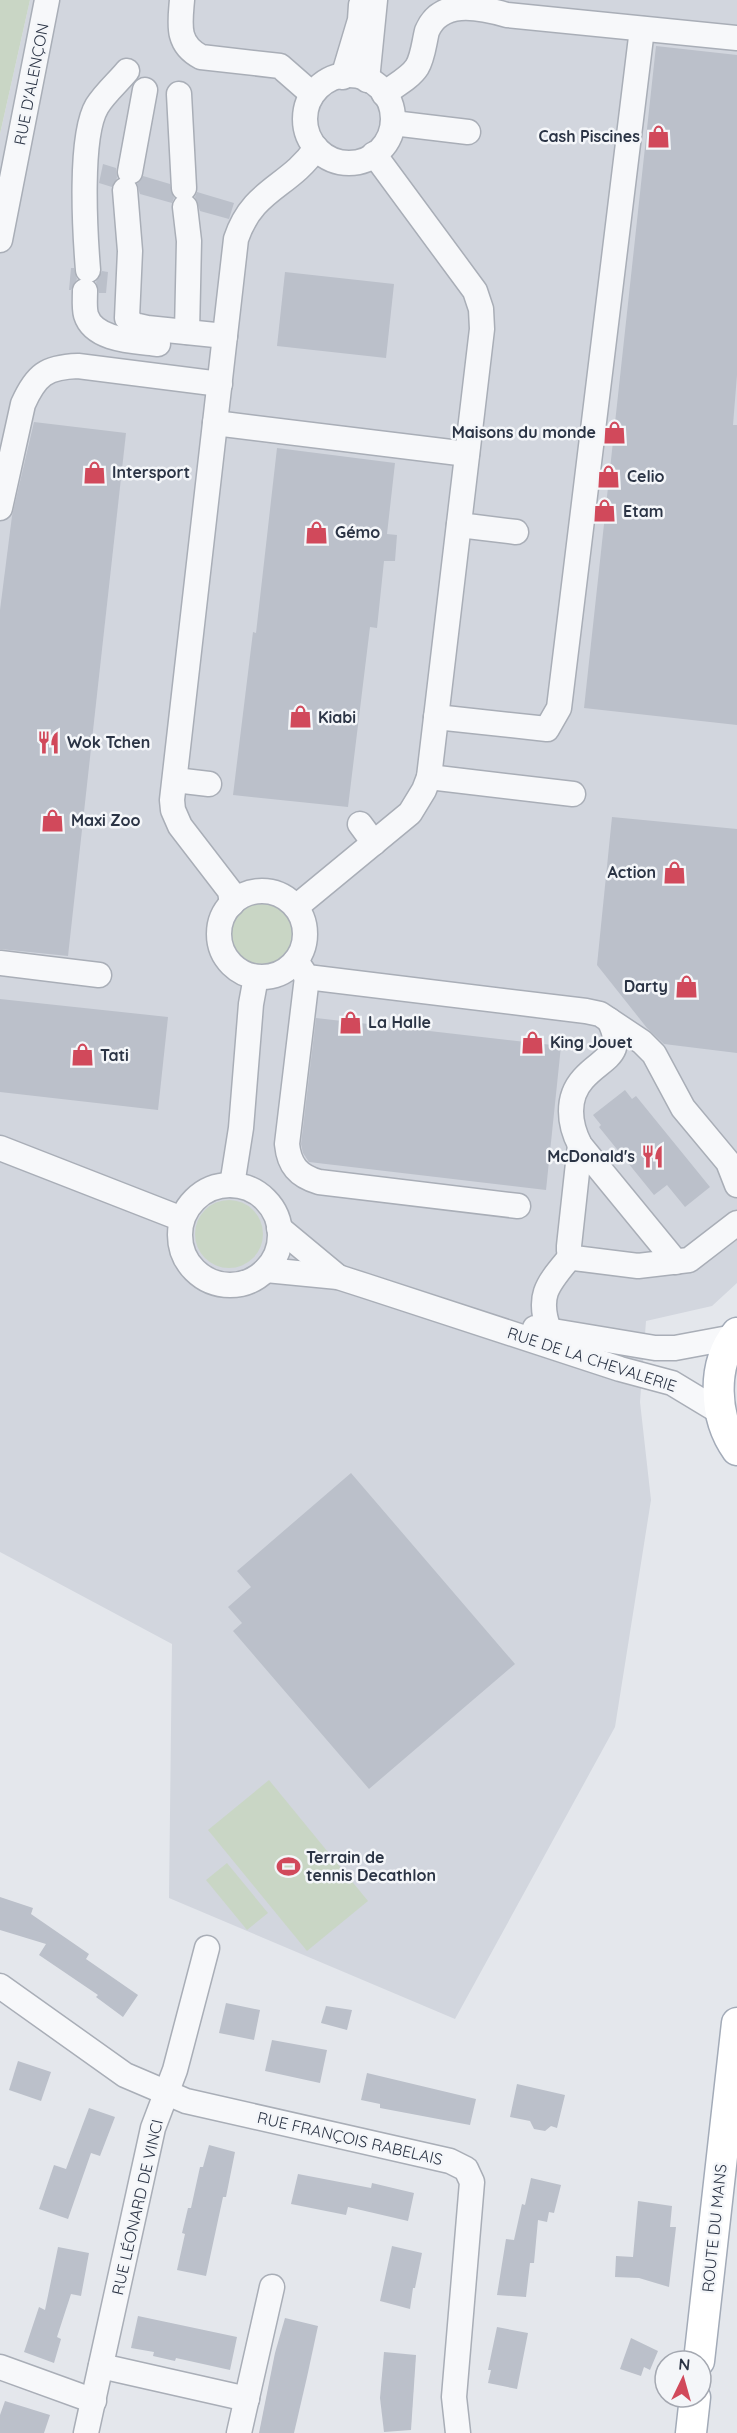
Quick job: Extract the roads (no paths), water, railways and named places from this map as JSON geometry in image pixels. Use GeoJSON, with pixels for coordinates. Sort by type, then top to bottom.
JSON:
{"type":"FeatureCollection","features":[{"type":"Feature","properties":{"kind":"main road"},"geometry":{"type":"LineString","coordinates":[[735,1335],[723,1360],[718,1386],[720,1412],[730,1440],[737,1450]]}},
{"type":"Feature","properties":{"kind":"main road","name":"ROUTE DU MANS"},"geometry":{"type":"LineString","coordinates":[[700,2349],[737,2023]]}},
{"type":"Feature","properties":{"kind":"main road"},"geometry":{"type":"LineString","coordinates":[[691,2433],[694,2409]]}},
{"type":"Feature","properties":{"kind":"street","name":"RUE D'ALENÇON"},"geometry":{"type":"LineString","coordinates":[[0,240],[47,0]]}},
{"type":"Feature","properties":{"kind":"street"},"geometry":{"type":"LineString","coordinates":[[182,0],[179,27],[183,42],[191,52],[201,57],[280,66],[312,94]]}},
{"type":"Feature","properties":{"kind":"street"},"geometry":{"type":"LineString","coordinates":[[343,77],[360,20],[362,0]]}},
{"type":"Feature","properties":{"kind":"street"},"geometry":{"type":"LineString","coordinates":[[375,0],[376,87]]}},
{"type":"Feature","properties":{"kind":"street"},"geometry":{"type":"LineString","coordinates":[[376,87],[416,69],[430,22],[442,9],[455,3],[471,4],[507,15],[737,38]]}},
{"type":"Feature","properties":{"kind":"street"},"geometry":{"type":"LineString","coordinates":[[436,717],[547,729],[558,708],[642,29]]}},
{"type":"Feature","properties":{"kind":"street"},"geometry":{"type":"LineString","coordinates":[[128,71],[97,106],[89,131],[85,223],[86,314],[92,325],[101,332],[118,338],[224,344]]}},
{"type":"Feature","properties":{"kind":"street"},"geometry":{"type":"LineString","coordinates":[[353,75],[376,87],[390,101],[393,123],[386,145],[368,160],[345,164],[323,156],[316,148],[308,138],[304,115],[312,94],[330,79],[343,77],[353,75]]}},
{"type":"Feature","properties":{"kind":"street"},"geometry":{"type":"LineString","coordinates":[[145,90],[128,181],[130,251],[127,318],[134,325],[187,332],[224,344]]}},
{"type":"Feature","properties":{"kind":"street"},"geometry":{"type":"LineString","coordinates":[[179,94],[184,198],[189,241],[187,332]]}},
{"type":"Feature","properties":{"kind":"street"},"geometry":{"type":"LineString","coordinates":[[393,123],[468,132]]}},
{"type":"Feature","properties":{"kind":"street"},"geometry":{"type":"LineString","coordinates":[[232,904],[230,891],[175,819],[172,810],[175,780],[236,239],[241,223],[258,200],[304,165],[316,148]]}},
{"type":"Feature","properties":{"kind":"street"},"geometry":{"type":"LineString","coordinates":[[296,907],[367,833],[410,813],[429,777],[482,329],[481,309],[475,291],[374,154]]}},
{"type":"Feature","properties":{"kind":"street"},"geometry":{"type":"LineString","coordinates":[[0,508],[23,404],[29,390],[45,372],[61,367],[78,366],[220,384]]}},
{"type":"Feature","properties":{"kind":"street"},"geometry":{"type":"LineString","coordinates":[[215,423],[467,454]]}},
{"type":"Feature","properties":{"kind":"street"},"geometry":{"type":"LineString","coordinates":[[459,525],[516,532]]}},
{"type":"Feature","properties":{"kind":"street"},"geometry":{"type":"LineString","coordinates":[[429,777],[573,794]]}},
{"type":"Feature","properties":{"kind":"street"},"geometry":{"type":"LineString","coordinates":[[175,780],[208,784]]}},
{"type":"Feature","properties":{"kind":"street"},"geometry":{"type":"LineString","coordinates":[[518,1206],[319,1182],[306,1178],[296,1170],[288,1157],[287,1144],[302,969],[301,953],[305,934],[301,915],[287,899],[264,891],[241,896],[232,904],[221,923],[220,945],[233,965],[243,973],[256,977],[302,969],[600,1014],[642,1042],[654,1054],[683,1108],[728,1162],[737,1185]]}},
{"type":"Feature","properties":{"kind":"street"},"geometry":{"type":"LineString","coordinates":[[0,963],[99,975]]}},
{"type":"Feature","properties":{"kind":"street"},"geometry":{"type":"LineString","coordinates":[[232,1185],[241,1128],[251,1004],[256,977]]}},
{"type":"Feature","properties":{"kind":"street"},"geometry":{"type":"LineString","coordinates":[[609,1020],[616,1033],[615,1046],[609,1057],[583,1080],[572,1102],[571,1122],[580,1144],[676,1262]]}},
{"type":"Feature","properties":{"kind":"street"},"geometry":{"type":"LineString","coordinates":[[549,1330],[543,1314],[543,1300],[546,1288],[571,1256],[569,1246],[580,1144]]}},
{"type":"Feature","properties":{"kind":"street"},"geometry":{"type":"LineString","coordinates":[[0,1148],[182,1219]]}},
{"type":"Feature","properties":{"kind":"street"},"geometry":{"type":"LineString","coordinates":[[221,1185],[232,1185],[243,1186],[264,1198],[271,1206],[279,1228],[277,1250],[266,1270],[241,1283],[227,1285],[202,1277],[184,1257],[180,1245],[182,1219],[186,1209],[201,1193],[221,1185]]}},
{"type":"Feature","properties":{"kind":"street"},"geometry":{"type":"LineString","coordinates":[[571,1256],[638,1266],[689,1260],[737,1223]]}},
{"type":"Feature","properties":{"kind":"street","name":"RUE DE LA CHEVALERIE"},"geometry":{"type":"LineString","coordinates":[[279,1228],[338,1277]]}},
{"type":"Feature","properties":{"kind":"street","name":"RUE DE LA CHEVALERIE"},"geometry":{"type":"LineString","coordinates":[[266,1270],[338,1277],[620,1369],[672,1383],[720,1412]]}},
{"type":"Feature","properties":{"kind":"street","name":"RUE DE LA CHEVALERIE"},"geometry":{"type":"LineString","coordinates":[[460,1316],[655,1348],[675,1348],[735,1335]]}},
{"type":"Feature","properties":{"kind":"street","name":"RUE LÉONARD DE VINCI"},"geometry":{"type":"LineString","coordinates":[[86,2433],[153,2128],[175,2070],[207,1948]]}},
{"type":"Feature","properties":{"kind":"street","name":"RUE FRANÇOIS RABELAIS"},"geometry":{"type":"LineString","coordinates":[[0,1986],[125,2075],[186,2101],[450,2160],[466,2169],[472,2182],[454,2397],[458,2433]]}},
{"type":"Feature","properties":{"kind":"street"},"geometry":{"type":"LineString","coordinates":[[239,2433],[272,2287]]}},
{"type":"Feature","properties":{"kind":"street"},"geometry":{"type":"LineString","coordinates":[[101,2366],[247,2399]]}},
{"type":"Feature","properties":{"kind":"street"},"geometry":{"type":"LineString","coordinates":[[0,2367],[94,2401]]}},
{"type":"Feature","properties":{"kind":"place","name":"Cash Piscines"},"geometry":{"type":"Point","coordinates":[658,136]}},
{"type":"Feature","properties":{"kind":"place","name":"Maisons du monde"},"geometry":{"type":"Point","coordinates":[614,432]}},
{"type":"Feature","properties":{"kind":"place","name":"Intersport"},"geometry":{"type":"Point","coordinates":[94,472]}},
{"type":"Feature","properties":{"kind":"place","name":"Celio"},"geometry":{"type":"Point","coordinates":[609,476]}},
{"type":"Feature","properties":{"kind":"place","name":"Etam"},"geometry":{"type":"Point","coordinates":[605,511]}},
{"type":"Feature","properties":{"kind":"place","name":"Gémo"},"geometry":{"type":"Point","coordinates":[317,532]}},
{"type":"Feature","properties":{"kind":"place","name":"Kiabi"},"geometry":{"type":"Point","coordinates":[300,717]}},
{"type":"Feature","properties":{"kind":"place","name":"Wok Tchen"},"geometry":{"type":"Point","coordinates":[49,742]}},
{"type":"Feature","properties":{"kind":"place","name":"Maxi Zoo"},"geometry":{"type":"Point","coordinates":[53,820]}},
{"type":"Feature","properties":{"kind":"place","name":"Action"},"geometry":{"type":"Point","coordinates":[674,872]}},
{"type":"Feature","properties":{"kind":"place","name":"Darty"},"geometry":{"type":"Point","coordinates":[686,986]}},
{"type":"Feature","properties":{"kind":"place","name":"La Halle"},"geometry":{"type":"Point","coordinates":[350,1022]}},
{"type":"Feature","properties":{"kind":"place","name":"King Jouet"},"geometry":{"type":"Point","coordinates":[532,1042]}},
{"type":"Feature","properties":{"kind":"place","name":"Tati"},"geometry":{"type":"Point","coordinates":[82,1055]}},
{"type":"Feature","properties":{"kind":"place","name":"McDonald's"},"geometry":{"type":"Point","coordinates":[653,1156]}},
{"type":"Feature","properties":{"kind":"place","name":"Terrain de tennis Decathlon"},"geometry":{"type":"Point","coordinates":[288,1866]}}]}
